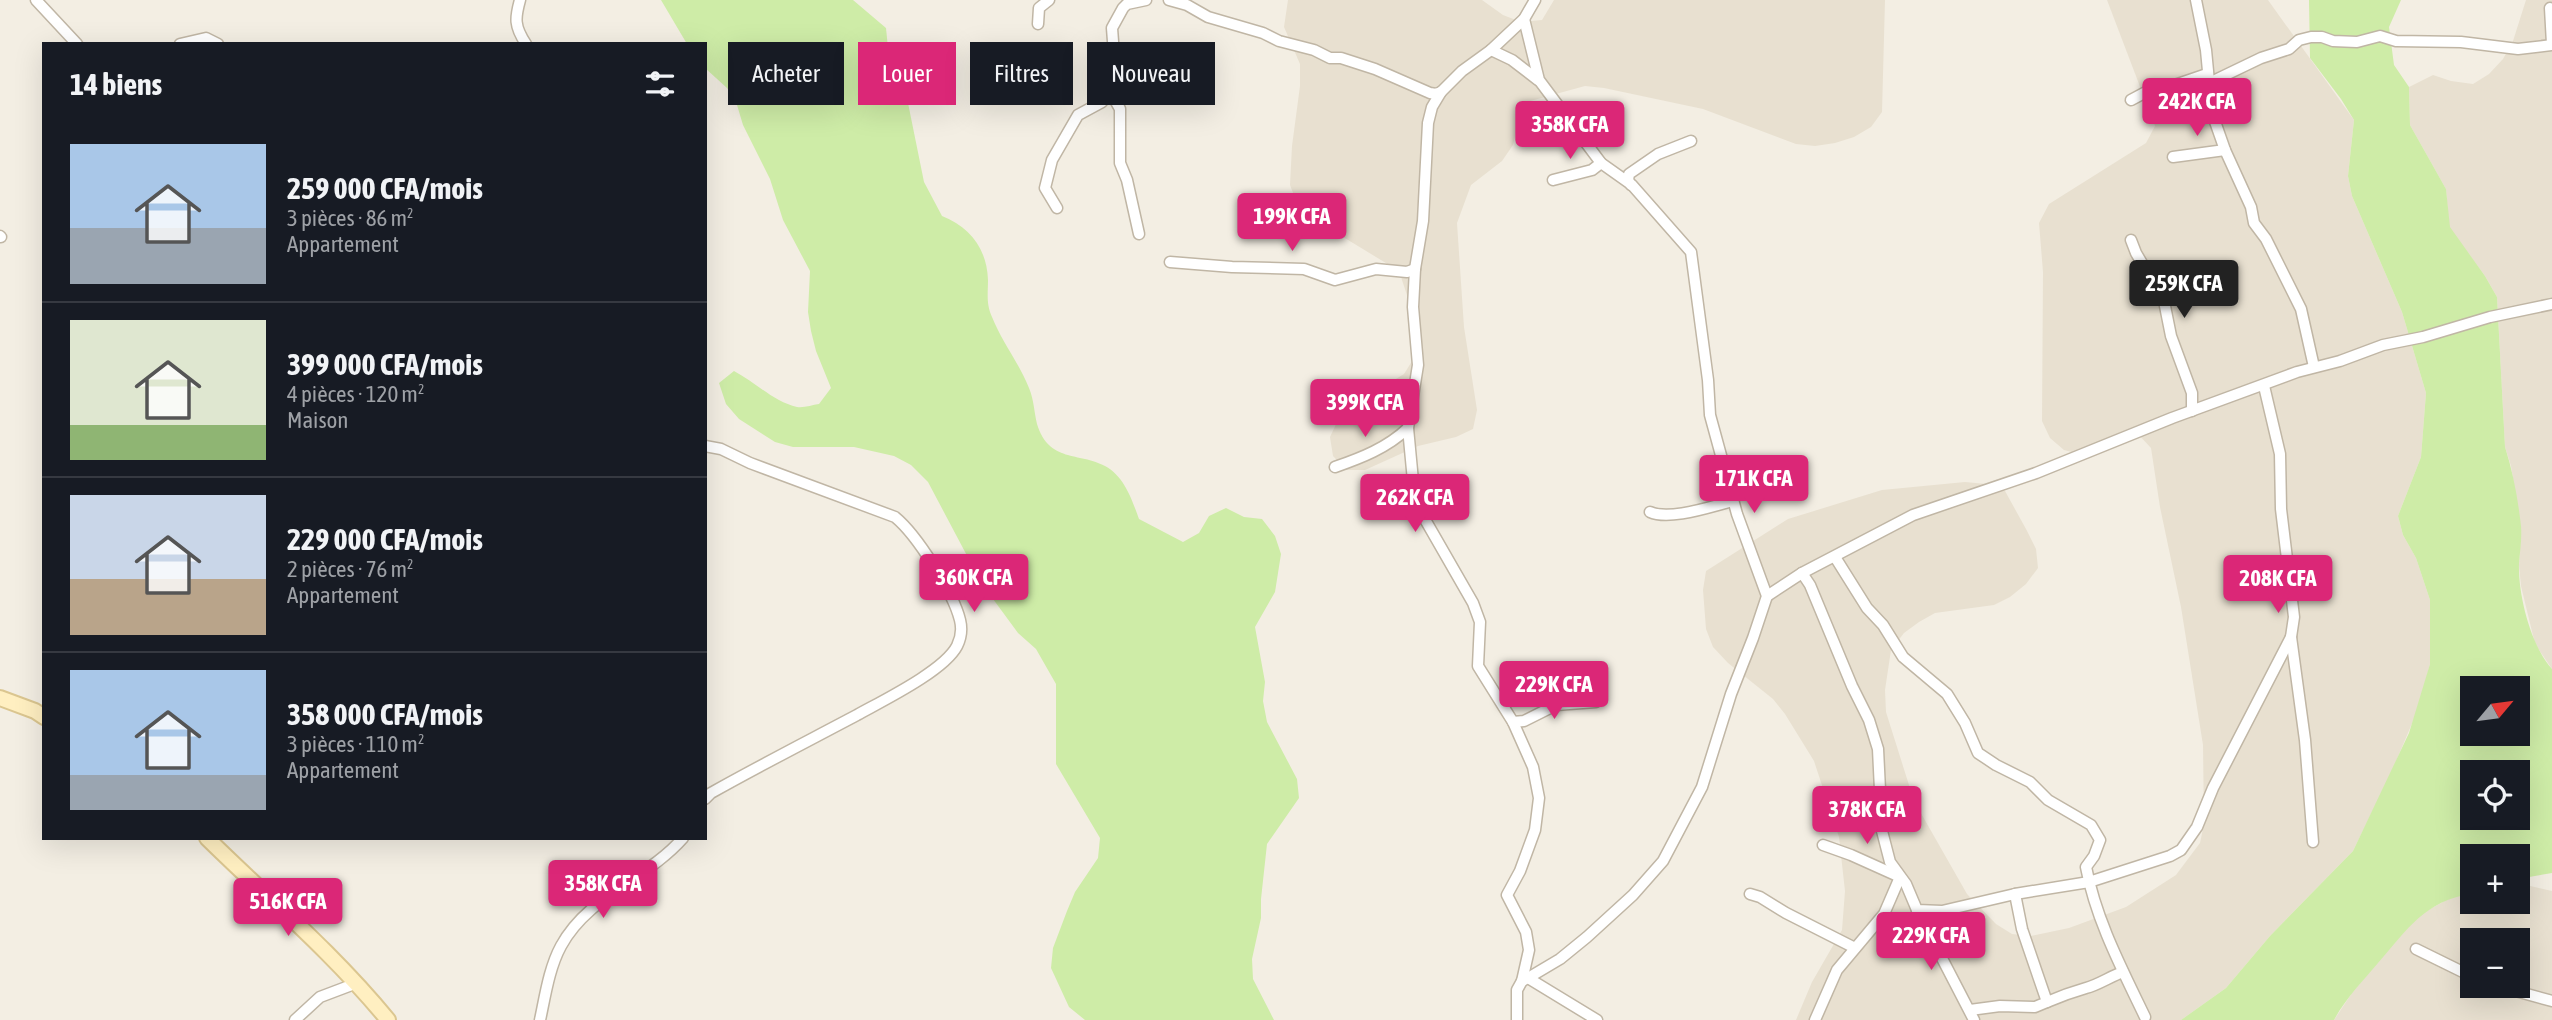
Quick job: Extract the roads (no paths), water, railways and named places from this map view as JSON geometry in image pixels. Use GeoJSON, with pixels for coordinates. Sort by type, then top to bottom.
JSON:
{"type":"FeatureCollection","features":[{"type":"Feature","properties":{"kind":"street"},"geometry":{"type":"LineString","coordinates":[[36,0],[75,42]]}},
{"type":"Feature","properties":{"kind":"street"},"geometry":{"type":"LineString","coordinates":[[520,0],[515,13],[520,35],[525,42]]}},
{"type":"Feature","properties":{"kind":"street"},"geometry":{"type":"LineString","coordinates":[[1038,24],[1039,8],[1049,0]]}},
{"type":"Feature","properties":{"kind":"street"},"geometry":{"type":"LineString","coordinates":[[1113,42],[1112,28],[1127,2],[1146,0]]}},
{"type":"Feature","properties":{"kind":"street"},"geometry":{"type":"LineString","coordinates":[[1169,0],[1187,5],[1208,17],[1263,33],[1279,41],[1375,69],[1430,93],[1441,92]]}},
{"type":"Feature","properties":{"kind":"street"},"geometry":{"type":"LineString","coordinates":[[1525,979],[1529,950],[1526,932],[1507,895],[1520,871],[1535,830],[1539,798],[1533,767],[1513,722],[1478,666],[1480,622],[1473,603],[1415,502],[1408,428],[1418,365],[1413,307],[1415,269],[1423,221],[1428,123],[1432,107],[1441,92],[1462,71],[1491,50],[1524,19],[1535,0]]}},
{"type":"Feature","properties":{"kind":"street"},"geometry":{"type":"LineString","coordinates":[[2196,0],[2206,50],[2212,113],[2254,223],[2266,239],[2301,309],[2314,367]]}},
{"type":"Feature","properties":{"kind":"street"},"geometry":{"type":"LineString","coordinates":[[2131,100],[2146,92],[2169,87],[2190,78],[2208,78],[2289,49],[2299,40],[2311,37],[2357,42],[2380,36],[2396,41],[2461,42],[2518,49],[2552,44],[2550,8]]}},
{"type":"Feature","properties":{"kind":"street"},"geometry":{"type":"LineString","coordinates":[[1524,19],[1539,80]]}},
{"type":"Feature","properties":{"kind":"street"},"geometry":{"type":"LineString","coordinates":[[189,42],[206,38],[214,42]]}},
{"type":"Feature","properties":{"kind":"street"},"geometry":{"type":"LineString","coordinates":[[1491,50],[1512,60],[1539,80],[1601,163],[1632,185]]}},
{"type":"Feature","properties":{"kind":"street"},"geometry":{"type":"LineString","coordinates":[[1056,208],[1045,188],[1052,160],[1078,114],[1096,105]]}},
{"type":"Feature","properties":{"kind":"street"},"geometry":{"type":"LineString","coordinates":[[1118,105],[1120,163],[1127,180],[1139,234]]}},
{"type":"Feature","properties":{"kind":"street"},"geometry":{"type":"LineString","coordinates":[[1517,1020],[1517,990],[1525,979],[1560,959],[1587,937],[1633,895],[1663,861],[1702,787],[1766,596],[1733,501],[1710,415],[1709,380],[1691,251],[1628,180],[1629,174],[1658,154],[1691,141]]}},
{"type":"Feature","properties":{"kind":"street"},"geometry":{"type":"LineString","coordinates":[[2173,157],[2225,150]]}},
{"type":"Feature","properties":{"kind":"street"},"geometry":{"type":"LineString","coordinates":[[1553,180],[1592,170],[1601,163]]}},
{"type":"Feature","properties":{"kind":"street"},"geometry":{"type":"LineString","coordinates":[[2132,240],[2136,253],[2164,301],[2171,336],[2192,393],[2192,411]]}},
{"type":"Feature","properties":{"kind":"street"},"geometry":{"type":"LineString","coordinates":[[1170,262],[1304,269],[1335,280],[1376,269],[1407,272],[1415,269]]}},
{"type":"Feature","properties":{"kind":"street"},"geometry":{"type":"LineString","coordinates":[[1766,596],[1801,573],[1913,515],[2036,473],[2192,411],[2382,345],[2552,304]]}},
{"type":"Feature","properties":{"kind":"street"},"geometry":{"type":"LineString","coordinates":[[2264,386],[2280,454],[2281,509],[2294,617],[2291,637],[2305,740],[2313,842]]}},
{"type":"Feature","properties":{"kind":"street"},"geometry":{"type":"LineString","coordinates":[[1335,467],[1363,458],[1408,428]]}},
{"type":"Feature","properties":{"kind":"street"},"geometry":{"type":"LineString","coordinates":[[707,446],[721,449],[750,463],[895,516],[905,525],[935,568],[960,620],[961,634],[957,646],[946,659],[902,690],[707,797]]}},
{"type":"Feature","properties":{"kind":"street"},"geometry":{"type":"LineString","coordinates":[[1650,512],[1685,513],[1733,501]]}},
{"type":"Feature","properties":{"kind":"street"},"geometry":{"type":"LineString","coordinates":[[1835,557],[1867,608],[1883,625],[1903,657],[1947,694],[1965,723],[1978,752],[1996,765],[2030,782],[2048,800],[2091,825],[2100,840],[2086,867],[2089,882],[2107,935],[2145,1017]]}},
{"type":"Feature","properties":{"kind":"street"},"geometry":{"type":"LineString","coordinates":[[1801,573],[1816,597],[1852,686],[1869,720],[1878,749],[1882,831],[1890,862],[1972,1015],[2000,1006],[2035,1007],[2123,972]]}},
{"type":"Feature","properties":{"kind":"street"},"geometry":{"type":"LineString","coordinates":[[1917,910],[1942,911],[2015,894],[2089,882],[2181,850],[2197,827],[2213,788],[2291,637]]}},
{"type":"Feature","properties":{"kind":"street"},"geometry":{"type":"LineString","coordinates":[[0,698],[42,716]]}},
{"type":"Feature","properties":{"kind":"street"},"geometry":{"type":"LineString","coordinates":[[1513,722],[1524,721],[1556,705],[1596,702]]}},
{"type":"Feature","properties":{"kind":"street"},"geometry":{"type":"LineString","coordinates":[[209,840],[314,938],[388,1020]]}},
{"type":"Feature","properties":{"kind":"street"},"geometry":{"type":"LineString","coordinates":[[540,1020],[561,947],[581,920],[600,902],[669,854],[681,840]]}},
{"type":"Feature","properties":{"kind":"street"},"geometry":{"type":"LineString","coordinates":[[1823,845],[1900,877]]}},
{"type":"Feature","properties":{"kind":"street"},"geometry":{"type":"LineString","coordinates":[[1815,1020],[1837,970],[1884,914],[1900,877]]}},
{"type":"Feature","properties":{"kind":"street"},"geometry":{"type":"LineString","coordinates":[[1750,894],[1855,948]]}},
{"type":"Feature","properties":{"kind":"street"},"geometry":{"type":"LineString","coordinates":[[2015,894],[2022,929],[2048,1002]]}},
{"type":"Feature","properties":{"kind":"street"},"geometry":{"type":"LineString","coordinates":[[2416,949],[2460,971]]}},
{"type":"Feature","properties":{"kind":"street"},"geometry":{"type":"LineString","coordinates":[[1525,979],[1597,1020]]}},
{"type":"Feature","properties":{"kind":"street"},"geometry":{"type":"LineString","coordinates":[[295,1020],[320,997],[357,983]]}},
{"type":"Feature","properties":{"kind":"street"},"geometry":{"type":"LineString","coordinates":[[2530,995],[2552,1001]]}}]}
